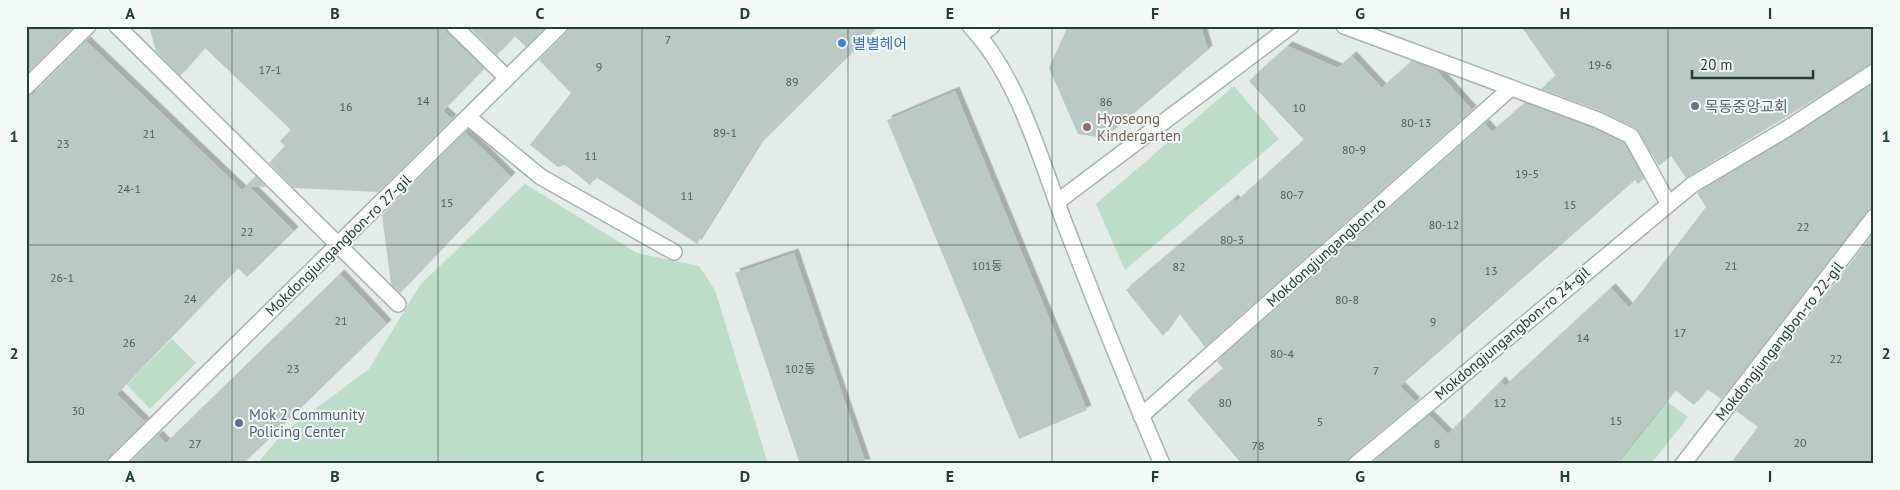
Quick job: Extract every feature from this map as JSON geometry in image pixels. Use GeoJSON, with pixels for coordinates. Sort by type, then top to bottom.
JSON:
{"type":"FeatureCollection","features":[{"type":"Feature","properties":{"kind":"street"},"geometry":{"type":"LineString","coordinates":[[26,87],[88,26]]}},
{"type":"Feature","properties":{"kind":"street"},"geometry":{"type":"LineString","coordinates":[[117,26],[398,304]]}},
{"type":"Feature","properties":{"kind":"street"},"geometry":{"type":"LineString","coordinates":[[454,26],[507,78]]}},
{"type":"Feature","properties":{"kind":"street","name":"Mokdongjungangbon-ro 27-gil"},"geometry":{"type":"LineString","coordinates":[[115,464],[560,26]]}},
{"type":"Feature","properties":{"kind":"street"},"geometry":{"type":"LineString","coordinates":[[992,26],[975,31],[1012,86],[1141,416],[1162,464]]}},
{"type":"Feature","properties":{"kind":"street"},"geometry":{"type":"LineString","coordinates":[[1057,202],[1291,26]]}},
{"type":"Feature","properties":{"kind":"street"},"geometry":{"type":"LineString","coordinates":[[1344,26],[1598,120],[1631,136],[1668,203]]}},
{"type":"Feature","properties":{"kind":"street","name":"Mokdongjungangbon-ro 24-gil"},"geometry":{"type":"LineString","coordinates":[[1356,464],[1668,203],[1692,185],[1788,128],[1874,72]]}},
{"type":"Feature","properties":{"kind":"street","name":"Mokdongjungangbon-ro"},"geometry":{"type":"LineString","coordinates":[[1141,416],[1511,88]]}},
{"type":"Feature","properties":{"kind":"street"},"geometry":{"type":"LineString","coordinates":[[468,117],[541,177],[674,252]]}},
{"type":"Feature","properties":{"kind":"street","name":"Mokdongjungangbon-ro 22-gil"},"geometry":{"type":"LineString","coordinates":[[1683,464],[1874,217]]}},
{"type":"Feature","properties":{"kind":"green space"},"geometry":{"type":"Polygon","coordinates":[[[1234,86],[1279,139],[1125,270],[1096,204],[1234,86]]]}},
{"type":"Feature","properties":{"kind":"green space"},"geometry":{"type":"Polygon","coordinates":[[[525,184],[637,253],[699,266],[715,290],[768,464],[257,464],[283,433],[369,369],[420,285],[525,184]]]}},
{"type":"Feature","properties":{"kind":"green space"},"geometry":{"type":"Polygon","coordinates":[[[172,339],[196,363],[150,409],[127,385],[172,339]]]}},
{"type":"Feature","properties":{"kind":"green space"},"geometry":{"type":"Polygon","coordinates":[[[1666,401],[1688,417],[1651,464],[1616,464],[1666,401]]]}},
{"type":"Feature","properties":{"kind":"building"},"geometry":{"type":"Polygon","coordinates":[[[26,26],[70,26],[72,28],[26,74],[26,26]]]}},
{"type":"Feature","properties":{"kind":"building"},"geometry":{"type":"Polygon","coordinates":[[[149,26],[445,26],[447,33],[484,69],[443,111],[452,119],[378,192],[294,188],[269,163],[285,146],[280,141],[291,130],[205,48],[180,76],[156,51],[149,26]]]}},
{"type":"Feature","properties":{"kind":"building"},"geometry":{"type":"Polygon","coordinates":[[[468,26],[546,26],[526,47],[515,36],[497,55],[468,26]]]}},
{"type":"Feature","properties":{"kind":"building"},"geometry":{"type":"Polygon","coordinates":[[[569,26],[879,26],[758,146],[697,244],[596,177],[590,185],[565,165],[558,167],[530,145],[571,93],[539,60],[567,33],[569,26]]]}},
{"type":"Feature","properties":{"kind":"building"},"geometry":{"type":"Polygon","coordinates":[[[1068,26],[1201,26],[1208,50],[1105,138],[1078,134],[1049,68],[1068,26]]]}},
{"type":"Feature","properties":{"kind":"building"},"geometry":{"type":"Polygon","coordinates":[[[1521,26],[1874,26],[1874,63],[1686,178],[1671,156],[1659,166],[1635,128],[1601,111],[1541,89],[1556,76],[1521,26]]]}},
{"type":"Feature","properties":{"kind":"building"},"geometry":{"type":"Polygon","coordinates":[[[86,41],[242,190],[256,176],[266,187],[249,186],[294,231],[247,277],[238,268],[117,394],[145,422],[108,457],[106,464],[26,464],[26,96],[33,94],[86,41]]]}},
{"type":"Feature","properties":{"kind":"building"},"geometry":{"type":"Polygon","coordinates":[[[1288,46],[1338,68],[1352,56],[1382,88],[1412,61],[1436,70],[1472,110],[1205,347],[1179,313],[1163,336],[1126,290],[1234,199],[1236,202],[1304,140],[1249,81],[1288,46]]]}},
{"type":"Feature","properties":{"kind":"building"},"geometry":{"type":"Polygon","coordinates":[[[1874,83],[1874,208],[1867,211],[1721,399],[1707,389],[1694,405],[1675,390],[1616,464],[1371,464],[1429,415],[1448,434],[1501,381],[1505,386],[1611,288],[1629,308],[1706,207],[1697,193],[1793,136],[1874,83]]]}},
{"type":"Feature","properties":{"kind":"building"},"geometry":{"type":"Polygon","coordinates":[[[955,91],[1087,410],[1019,439],[887,120],[955,91]]]}},
{"type":"Feature","properties":{"kind":"building"},"geometry":{"type":"Polygon","coordinates":[[[1525,103],[1594,129],[1624,143],[1644,179],[1638,184],[1635,180],[1400,386],[1416,402],[1350,457],[1347,464],[1242,464],[1187,400],[1223,369],[1217,361],[1485,124],[1492,132],[1525,103]]]}},
{"type":"Feature","properties":{"kind":"building"},"geometry":{"type":"Polygon","coordinates":[[[465,132],[511,177],[400,293],[391,284],[382,215],[465,132]]]}},
{"type":"Feature","properties":{"kind":"building"},"geometry":{"type":"Polygon","coordinates":[[[1874,233],[1874,464],[1730,464],[1758,427],[1736,411],[1874,233]]]}},
{"type":"Feature","properties":{"kind":"building"},"geometry":{"type":"Polygon","coordinates":[[[794,253],[866,464],[800,464],[735,273],[794,253]]]}},
{"type":"Feature","properties":{"kind":"building"},"geometry":{"type":"Polygon","coordinates":[[[340,274],[387,324],[243,464],[129,464],[158,435],[166,443],[340,274]]]}},
{"type":"Feature","properties":{"kind":"place","name":"별별헤어"},"geometry":{"type":"Point","coordinates":[842,43]}},
{"type":"Feature","properties":{"kind":"place","name":"목동중앙교회"},"geometry":{"type":"Point","coordinates":[1695,106]}},
{"type":"Feature","properties":{"kind":"place","name":"Hyoseong Kindergarten"},"geometry":{"type":"Point","coordinates":[1087,127]}},
{"type":"Feature","properties":{"kind":"place","name":"Mok 2 Community Policing Center"},"geometry":{"type":"Point","coordinates":[239,423]}}]}
